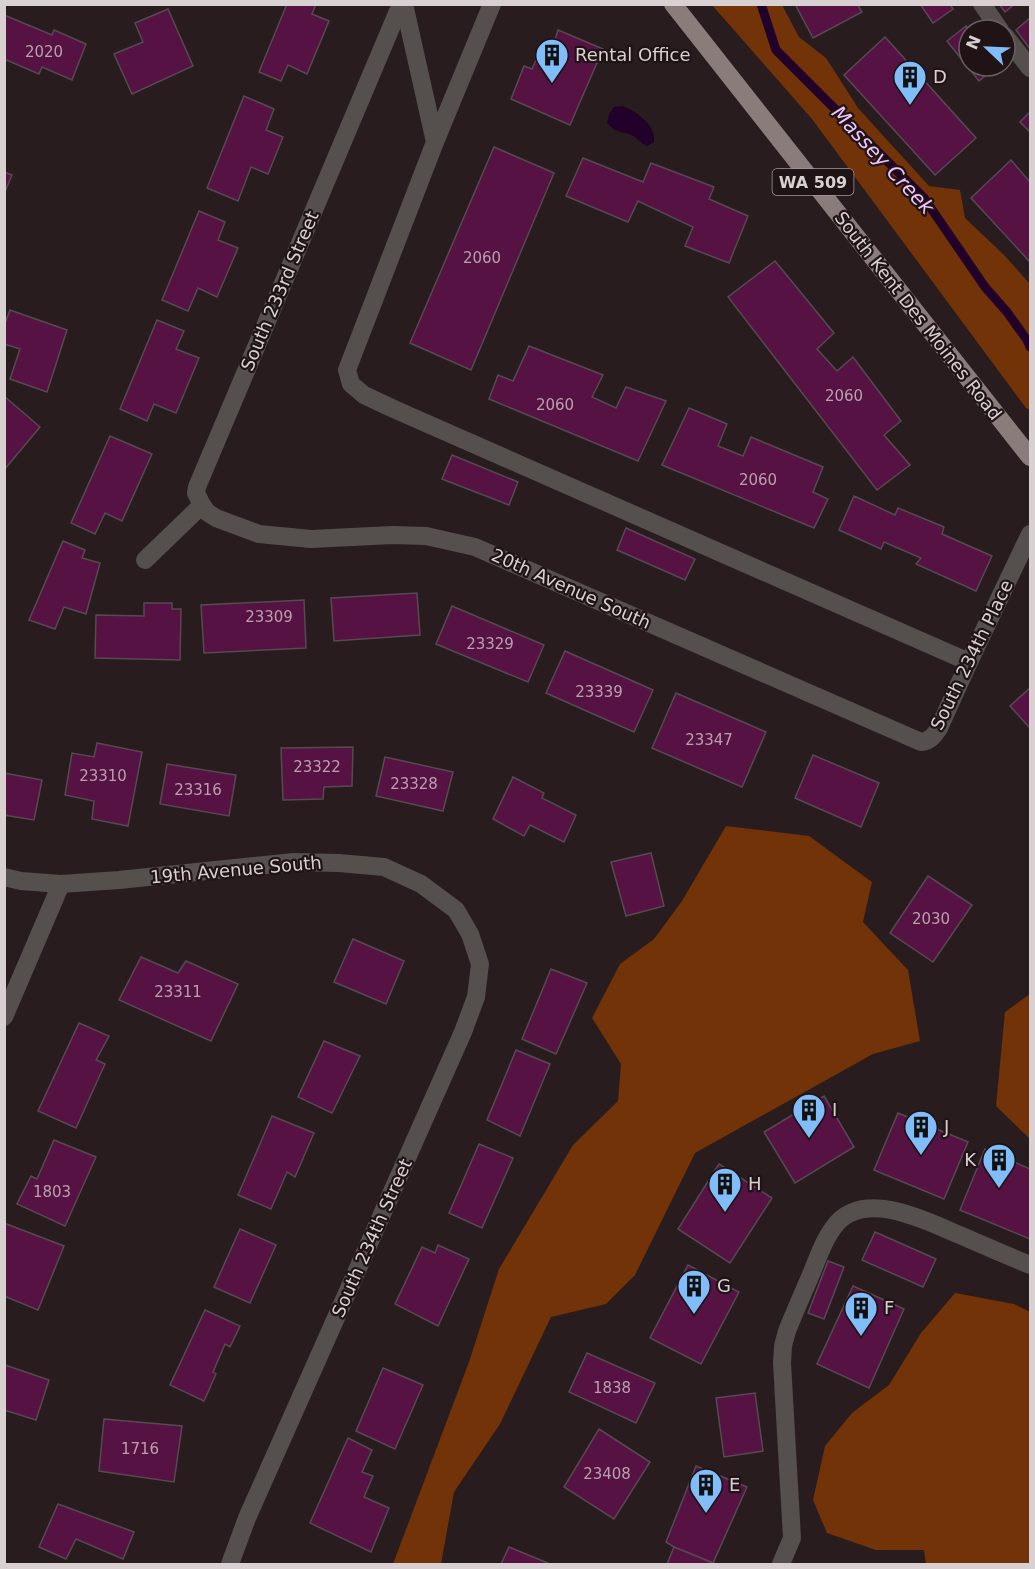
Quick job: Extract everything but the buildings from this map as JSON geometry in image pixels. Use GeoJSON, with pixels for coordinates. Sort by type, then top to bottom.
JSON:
{"type":"FeatureCollection","features":[{"type":"Feature","properties":{"kind":"main road","name":"South Kent Des Moines Road"},"geometry":{"type":"LineString","coordinates":[[673,4],[1030,457]]}},
{"type":"Feature","properties":{"kind":"street"},"geometry":{"type":"LineString","coordinates":[[403,4],[435,142]]}},
{"type":"Feature","properties":{"kind":"street","name":"South 233rd Street"},"geometry":{"type":"LineString","coordinates":[[202,505],[196,493],[197,487],[403,4]]}},
{"type":"Feature","properties":{"kind":"street"},"geometry":{"type":"LineString","coordinates":[[492,4],[435,142],[347,370],[351,384],[364,395],[396,410],[969,662]]}},
{"type":"Feature","properties":{"kind":"street"},"geometry":{"type":"LineString","coordinates":[[982,4],[992,18]]}},
{"type":"Feature","properties":{"kind":"street"},"geometry":{"type":"LineString","coordinates":[[1017,51],[1030,68]]}},
{"type":"Feature","properties":{"kind":"street"},"geometry":{"type":"LineString","coordinates":[[145,560],[202,505]]}},
{"type":"Feature","properties":{"kind":"street","name":"20th Avenue South"},"geometry":{"type":"LineString","coordinates":[[202,505],[216,518],[259,534],[311,539],[393,535],[426,536],[475,547],[915,741],[926,741]]}},
{"type":"Feature","properties":{"kind":"street","name":"South 234th Place"},"geometry":{"type":"LineString","coordinates":[[926,741],[932,738],[939,728],[1030,534]]}},
{"type":"Feature","properties":{"kind":"street","name":"19th Avenue South"},"geometry":{"type":"LineString","coordinates":[[4,877],[21,881],[61,884],[294,862],[339,863],[384,867],[421,884],[456,910]]}},
{"type":"Feature","properties":{"kind":"street"},"geometry":{"type":"LineString","coordinates":[[4,1017],[61,884]]}},
{"type":"Feature","properties":{"kind":"street","name":"South 234th Street"},"geometry":{"type":"LineString","coordinates":[[230,1564],[247,1518],[463,1032],[476,996],[480,964],[470,934],[456,910]]}},
{"type":"Feature","properties":{"kind":"street"},"geometry":{"type":"LineString","coordinates":[[781,1564],[792,1539],[783,1346],[787,1331],[826,1239],[839,1221],[860,1210],[873,1208],[895,1211],[1030,1265]]}},
{"type":"Feature","properties":{"kind":"shaded area"},"geometry":{"type":"Polygon","coordinates":[[[712,5],[782,5],[799,37],[826,58],[858,108],[929,186],[960,190],[965,218],[1004,255],[1030,284],[1030,410],[1026,408],[812,119],[712,5]]]}},
{"type":"Feature","properties":{"kind":"shaded area"},"geometry":{"type":"Polygon","coordinates":[[[623,106],[649,125],[654,142],[647,146],[631,135],[615,130],[607,123],[614,107],[623,106]]]}},
{"type":"Feature","properties":{"kind":"shaded area"},"geometry":{"type":"Polygon","coordinates":[[[726,826],[809,836],[872,882],[863,922],[908,970],[920,1041],[873,1054],[695,1153],[635,1275],[606,1304],[551,1317],[500,1424],[454,1492],[441,1564],[393,1564],[469,1362],[499,1269],[573,1145],[618,1101],[621,1064],[592,1018],[620,964],[654,939],[682,901],[726,826]]]}},
{"type":"Feature","properties":{"kind":"shaded area"},"geometry":{"type":"Polygon","coordinates":[[[1030,994],[1030,1139],[996,1106],[1005,1012],[1030,994]]]}},
{"type":"Feature","properties":{"kind":"shaded area"},"geometry":{"type":"Polygon","coordinates":[[[955,1293],[1014,1304],[1030,1312],[1030,1564],[926,1564],[924,1550],[876,1550],[827,1533],[813,1500],[825,1446],[852,1413],[889,1385],[921,1333],[955,1293]]]}},
{"type":"Feature","properties":{"kind":"waterway","name":"Massey Creek"},"geometry":{"type":"LineString","coordinates":[[761,4],[776,50],[924,198],[985,287],[1007,312],[1030,347]]}},
{"type":"Feature","properties":{"kind":"place","name":"Rental Office"},"geometry":{"type":"Point","coordinates":[552,84]}},
{"type":"Feature","properties":{"kind":"place","name":"D"},"geometry":{"type":"Point","coordinates":[910,106]}},
{"type":"Feature","properties":{"kind":"place","name":"I"},"geometry":{"type":"Point","coordinates":[809,1139]}},
{"type":"Feature","properties":{"kind":"place","name":"J"},"geometry":{"type":"Point","coordinates":[921,1156]}},
{"type":"Feature","properties":{"kind":"place","name":"K"},"geometry":{"type":"Point","coordinates":[999,1189]}},
{"type":"Feature","properties":{"kind":"place","name":"H"},"geometry":{"type":"Point","coordinates":[725,1213]}},
{"type":"Feature","properties":{"kind":"place","name":"G"},"geometry":{"type":"Point","coordinates":[694,1315]}},
{"type":"Feature","properties":{"kind":"place","name":"F"},"geometry":{"type":"Point","coordinates":[861,1337]}},
{"type":"Feature","properties":{"kind":"place","name":"E"},"geometry":{"type":"Point","coordinates":[706,1514]}}]}
